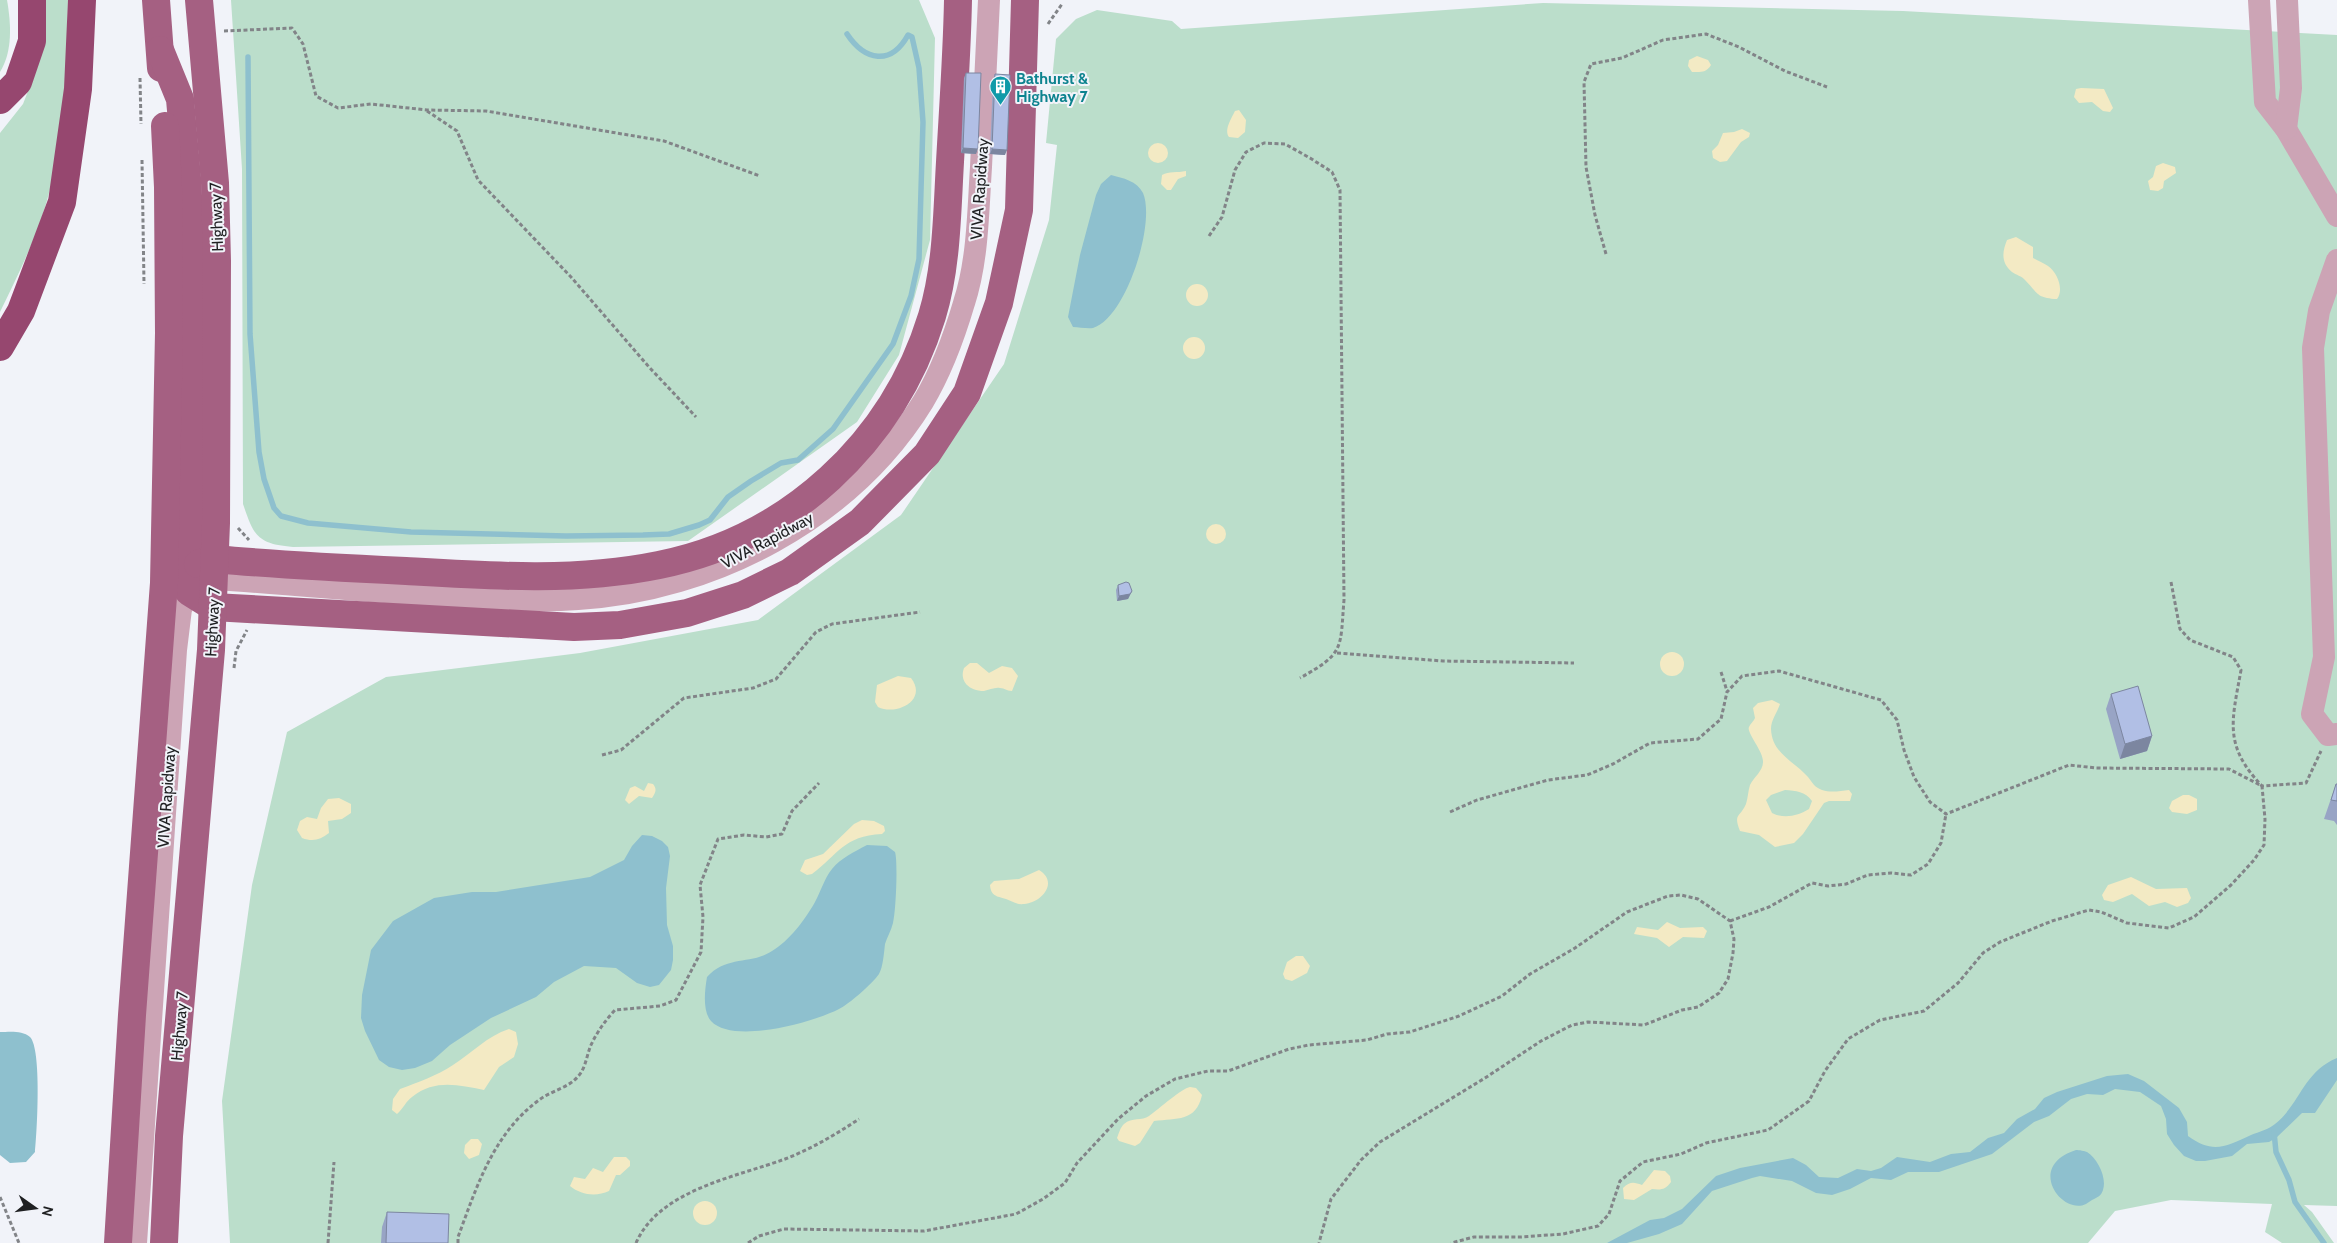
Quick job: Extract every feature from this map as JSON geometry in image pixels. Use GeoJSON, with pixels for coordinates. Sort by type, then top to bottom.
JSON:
{"type":"FeatureCollection","features":[{"type":"Feature","properties":{"kind":"highway"},"geometry":{"type":"LineString","coordinates":[[0,100],[18,82],[32,41],[32,0]]}},
{"type":"Feature","properties":{"kind":"highway"},"geometry":{"type":"LineString","coordinates":[[0,347],[21,311],[62,202],[78,89],[82,0]]}},
{"type":"Feature","properties":{"kind":"main road"},"geometry":{"type":"LineString","coordinates":[[118,1243],[132,1015],[164,583],[168,207],[156,0]]}},
{"type":"Feature","properties":{"kind":"main road","name":"Highway 7"},"geometry":{"type":"LineString","coordinates":[[164,1243],[169,1136],[210,660],[215,569],[217,261],[215,182],[198,0]]}},
{"type":"Feature","properties":{"kind":"main road"},"geometry":{"type":"LineString","coordinates":[[164,583],[189,580],[215,569],[511,577],[559,576],[660,565],[708,552],[751,532],[788,511],[817,490],[848,463],[883,419],[907,380],[932,316],[945,248],[958,0]]}},
{"type":"Feature","properties":{"kind":"main road"},"geometry":{"type":"LineString","coordinates":[[160,50],[180,100],[188,178],[192,269],[194,404],[189,580],[213,607],[574,627],[620,625],[687,613],[743,595],[790,572],[860,522],[927,454],[967,393],[999,303],[1019,210],[1024,0]]}},
{"type":"Feature","properties":{"kind":"lane","name":"VIVA Rapidway"},"geometry":{"type":"LineString","coordinates":[[215,569],[424,595],[521,600],[580,599],[654,588],[732,562],[803,525],[849,490],[893,444],[923,401],[948,350],[965,301],[975,252],[990,0]]}},
{"type":"Feature","properties":{"kind":"lane"},"geometry":{"type":"LineString","coordinates":[[2259,0],[2265,102],[2286,129],[2337,216]]}},
{"type":"Feature","properties":{"kind":"lane"},"geometry":{"type":"LineString","coordinates":[[2286,129],[2292,88],[2287,0]]}},
{"type":"Feature","properties":{"kind":"lane"},"geometry":{"type":"LineString","coordinates":[[2333,734],[2312,714],[2330,633],[2313,348],[2318,312],[2337,260]]}},
{"type":"Feature","properties":{"kind":"lane","name":"VIVA Rapidway"},"geometry":{"type":"LineString","coordinates":[[136,1243],[176,650],[181,609],[189,580]]}},
{"type":"Feature","properties":{"kind":"lane","name":"VIVA Rapidway"},"geometry":{"type":"LineString","coordinates":[[335,614],[361,602],[424,595]]}},
{"type":"Feature","properties":{"kind":"path"},"geometry":{"type":"LineString","coordinates":[[1046,27],[1062,4]]}},
{"type":"Feature","properties":{"kind":"path"},"geometry":{"type":"LineString","coordinates":[[224,31],[292,28],[303,44],[316,96],[338,108],[371,104],[427,110],[486,111],[664,141],[760,176]]}},
{"type":"Feature","properties":{"kind":"path"},"geometry":{"type":"LineString","coordinates":[[1606,254],[1595,215],[1586,167],[1584,82],[1592,64],[1622,58],[1663,40],[1706,34],[1739,47],[1785,71],[1827,87]]}},
{"type":"Feature","properties":{"kind":"path"},"geometry":{"type":"LineString","coordinates":[[139,68],[141,127]]}},
{"type":"Feature","properties":{"kind":"path"},"geometry":{"type":"LineString","coordinates":[[427,110],[457,131],[478,180],[571,277],[649,367],[696,417]]}},
{"type":"Feature","properties":{"kind":"path"},"geometry":{"type":"LineString","coordinates":[[1209,236],[1222,217],[1235,170],[1246,152],[1264,143],[1285,144],[1310,158],[1332,172],[1340,190],[1344,600],[1337,653],[1326,664],[1300,678]]}},
{"type":"Feature","properties":{"kind":"path"},"geometry":{"type":"LineString","coordinates":[[142,157],[144,294]]}},
{"type":"Feature","properties":{"kind":"path"},"geometry":{"type":"LineString","coordinates":[[1451,1243],[1474,1237],[1521,1237],[1563,1234],[1598,1226],[1608,1214],[1620,1182],[1643,1162],[1681,1154],[1706,1143],[1768,1130],[1810,1101],[1824,1071],[1848,1039],[1880,1020],[1924,1011],[1958,983],[1983,953],[2000,942],[2052,921],[2089,910],[2101,912],[2127,923],[2169,928],[2194,917],[2231,885],[2254,860],[2264,845],[2265,819],[2262,786],[2247,770],[2236,749],[2232,721],[2241,670],[2233,657],[2190,640],[2180,629],[2171,582]]}},
{"type":"Feature","properties":{"kind":"path"},"geometry":{"type":"LineString","coordinates":[[602,755],[621,750],[684,698],[753,688],[776,679],[816,632],[832,624],[920,612]]}},
{"type":"Feature","properties":{"kind":"path"},"geometry":{"type":"LineString","coordinates":[[236,651],[247,629],[253,627]]}},
{"type":"Feature","properties":{"kind":"path"},"geometry":{"type":"LineString","coordinates":[[1337,653],[1443,661],[1574,663]]}},
{"type":"Feature","properties":{"kind":"path"},"geometry":{"type":"LineString","coordinates":[[1727,692],[1742,676],[1779,671],[1880,700],[1896,720],[1914,777],[1930,802],[1946,814]]}},
{"type":"Feature","properties":{"kind":"path"},"geometry":{"type":"LineString","coordinates":[[1450,812],[1477,800],[1548,780],[1587,774],[1650,743],[1698,739],[1721,719],[1727,692],[1721,672]]}},
{"type":"Feature","properties":{"kind":"path"},"geometry":{"type":"LineString","coordinates":[[1946,814],[2069,765],[2096,768],[2229,769],[2262,786],[2306,782],[2333,734]]}},
{"type":"Feature","properties":{"kind":"path"},"geometry":{"type":"LineString","coordinates":[[458,1243],[458,1236],[484,1167],[512,1126],[539,1099],[564,1088],[580,1073],[604,1022],[615,1010],[660,1006],[676,1000],[701,952],[703,918],[700,885],[718,838],[744,835],[766,837],[782,834],[792,811],[819,783]]}},
{"type":"Feature","properties":{"kind":"path"},"geometry":{"type":"LineString","coordinates":[[1730,921],[1769,907],[1812,883],[1828,886],[1846,884],[1868,875],[1891,873],[1911,875],[1928,864],[1941,843],[1946,814]]}},
{"type":"Feature","properties":{"kind":"path"},"geometry":{"type":"LineString","coordinates":[[748,1243],[758,1236],[784,1229],[924,1230],[1016,1214],[1044,1199],[1065,1183],[1077,1163],[1118,1119],[1146,1096],[1174,1079],[1208,1071],[1228,1071],[1289,1048],[1309,1044],[1367,1040],[1387,1034],[1410,1032],[1459,1016],[1502,996],[1530,974],[1575,948],[1627,912],[1668,896],[1681,895],[1698,899],[1730,921],[1734,939],[1733,952],[1728,979],[1719,993],[1698,1007],[1682,1010],[1644,1025],[1588,1022],[1572,1025],[1541,1041],[1485,1078],[1380,1142],[1361,1160],[1331,1199],[1319,1243]]}},
{"type":"Feature","properties":{"kind":"path"},"geometry":{"type":"LineString","coordinates":[[636,1243],[646,1225],[660,1211],[697,1190],[798,1153],[829,1139],[859,1119]]}},
{"type":"Feature","properties":{"kind":"path"},"geometry":{"type":"LineString","coordinates":[[328,1243],[334,1162]]}},
{"type":"Feature","properties":{"kind":"path"},"geometry":{"type":"LineString","coordinates":[[0,1198],[19,1243]]}},
{"type":"Feature","properties":{"kind":"green space"},"geometry":{"type":"Polygon","coordinates":[[[0,0],[7,0],[10,37],[7,55],[0,72],[0,0]]]}},
{"type":"Feature","properties":{"kind":"green space"},"geometry":{"type":"Polygon","coordinates":[[[43,0],[68,0],[66,77],[58,154],[53,179],[37,232],[0,312],[0,133],[23,104],[37,68],[43,0]]]}},
{"type":"Feature","properties":{"kind":"green space"},"geometry":{"type":"Polygon","coordinates":[[[231,0],[919,0],[935,38],[930,240],[899,355],[857,422],[688,541],[293,547],[264,541],[250,524],[243,504],[242,169],[231,0]]]}},
{"type":"Feature","properties":{"kind":"green space"},"geometry":{"type":"Polygon","coordinates":[[[1543,3],[1903,11],[2337,35],[2337,1206],[2304,1205],[2312,1212],[2334,1243],[2282,1243],[2265,1232],[2272,1204],[2171,1200],[2115,1211],[2088,1243],[230,1243],[222,1101],[252,885],[287,732],[386,677],[580,653],[758,620],[901,515],[1004,364],[1049,220],[1057,145],[1046,143],[1056,39],[1076,19],[1097,10],[1172,21],[1181,29],[1543,3]]]}},
{"type":"Feature","properties":{"kind":"sand"},"geometry":{"type":"Polygon","coordinates":[[[1697,56],[1708,60],[1711,65],[1705,71],[1692,72],[1688,66],[1689,60],[1697,56]]]}},
{"type":"Feature","properties":{"kind":"sand"},"geometry":{"type":"Polygon","coordinates":[[[2076,89],[2104,89],[2113,108],[2110,112],[2103,111],[2092,102],[2079,103],[2074,97],[2076,89]]]}},
{"type":"Feature","properties":{"kind":"sand"},"geometry":{"type":"Polygon","coordinates":[[[1239,110],[1246,120],[1245,132],[1238,138],[1229,137],[1227,131],[1229,124],[1235,111],[1239,110]]]}},
{"type":"Feature","properties":{"kind":"sand"},"geometry":{"type":"Polygon","coordinates":[[[1742,129],[1750,133],[1749,137],[1741,142],[1727,161],[1720,162],[1713,158],[1712,151],[1718,145],[1723,133],[1742,129]]]}},
{"type":"Feature","properties":{"kind":"sand"},"geometry":{"type":"Polygon","coordinates":[[[1158,143],[1165,146],[1168,153],[1165,160],[1158,163],[1151,160],[1148,153],[1151,146],[1158,143]]]}},
{"type":"Feature","properties":{"kind":"sand"},"geometry":{"type":"Polygon","coordinates":[[[2163,163],[2175,167],[2176,173],[2164,181],[2163,188],[2158,191],[2150,190],[2148,181],[2153,177],[2156,166],[2163,163]]]}},
{"type":"Feature","properties":{"kind":"sand"},"geometry":{"type":"Polygon","coordinates":[[[1186,171],[1186,176],[1178,179],[1171,190],[1167,190],[1161,184],[1162,175],[1186,171]]]}},
{"type":"Feature","properties":{"kind":"sand"},"geometry":{"type":"Polygon","coordinates":[[[2016,237],[2033,247],[2033,258],[2048,266],[2055,273],[2060,286],[2057,299],[2041,296],[2024,279],[2008,269],[2003,253],[2005,244],[2007,240],[2016,237]]]}},
{"type":"Feature","properties":{"kind":"sand"},"geometry":{"type":"Polygon","coordinates":[[[1197,284],[1205,287],[1208,295],[1205,303],[1197,306],[1189,303],[1186,295],[1189,287],[1197,284]]]}},
{"type":"Feature","properties":{"kind":"sand"},"geometry":{"type":"Polygon","coordinates":[[[1194,337],[1202,340],[1205,348],[1202,356],[1194,359],[1186,356],[1183,348],[1186,340],[1194,337]]]}},
{"type":"Feature","properties":{"kind":"sand"},"geometry":{"type":"Polygon","coordinates":[[[1212,524],[1220,524],[1226,530],[1226,538],[1220,544],[1212,544],[1206,538],[1206,530],[1212,524]]]}},
{"type":"Feature","properties":{"kind":"sand"},"geometry":{"type":"Polygon","coordinates":[[[1672,652],[1677,653],[1683,659],[1683,669],[1677,675],[1672,676],[1667,675],[1661,669],[1660,664],[1661,659],[1667,653],[1672,652]]]}},
{"type":"Feature","properties":{"kind":"sand"},"geometry":{"type":"Polygon","coordinates":[[[970,663],[977,663],[989,673],[1002,666],[1012,668],[1018,676],[1012,691],[994,688],[979,691],[970,687],[964,681],[963,673],[964,668],[970,663]]]}},
{"type":"Feature","properties":{"kind":"sand"},"geometry":{"type":"Polygon","coordinates":[[[898,676],[911,678],[916,693],[913,699],[901,708],[886,709],[878,707],[875,702],[877,685],[898,676]]]}},
{"type":"Feature","properties":{"kind":"sand"},"geometry":{"type":"Polygon","coordinates":[[[1772,700],[1780,704],[1771,726],[1772,738],[1779,751],[1802,771],[1815,786],[1829,791],[1849,790],[1852,794],[1850,801],[1829,801],[1824,803],[1803,834],[1794,843],[1775,847],[1759,835],[1740,831],[1737,821],[1746,804],[1750,785],[1763,765],[1761,753],[1749,730],[1755,718],[1753,708],[1758,703],[1772,700]],[[1785,790],[1771,795],[1766,800],[1772,813],[1781,816],[1791,816],[1809,809],[1812,801],[1806,795],[1800,792],[1785,790]]]}},
{"type":"Feature","properties":{"kind":"sand"},"geometry":{"type":"Polygon","coordinates":[[[648,783],[653,784],[655,787],[652,798],[639,796],[629,804],[625,800],[630,788],[635,786],[644,791],[648,783]]]}},
{"type":"Feature","properties":{"kind":"sand"},"geometry":{"type":"Polygon","coordinates":[[[2183,795],[2189,795],[2197,799],[2197,810],[2187,814],[2172,812],[2169,808],[2172,801],[2183,795]]]}},
{"type":"Feature","properties":{"kind":"sand"},"geometry":{"type":"Polygon","coordinates":[[[339,798],[351,804],[351,813],[342,819],[328,821],[329,833],[323,837],[316,840],[302,838],[297,830],[300,821],[307,817],[317,819],[321,808],[328,799],[339,798]]]}},
{"type":"Feature","properties":{"kind":"sand"},"geometry":{"type":"Polygon","coordinates":[[[862,820],[874,821],[884,826],[885,831],[882,834],[869,835],[850,842],[812,874],[807,875],[800,871],[805,860],[823,854],[854,824],[862,820]]]}},
{"type":"Feature","properties":{"kind":"sand"},"geometry":{"type":"Polygon","coordinates":[[[1039,870],[1048,880],[1048,886],[1042,896],[1031,903],[1017,903],[997,896],[992,891],[990,885],[994,881],[1019,879],[1039,870]]]}},
{"type":"Feature","properties":{"kind":"sand"},"geometry":{"type":"Polygon","coordinates":[[[2131,877],[2156,889],[2187,888],[2191,898],[2188,903],[2177,907],[2165,902],[2149,906],[2132,894],[2113,902],[2104,900],[2102,895],[2108,885],[2131,877]]]}},
{"type":"Feature","properties":{"kind":"sand"},"geometry":{"type":"Polygon","coordinates":[[[1667,922],[1680,928],[1703,927],[1707,931],[1704,938],[1683,937],[1669,947],[1657,938],[1634,934],[1637,927],[1658,930],[1667,922]]]}},
{"type":"Feature","properties":{"kind":"sand"},"geometry":{"type":"Polygon","coordinates":[[[1296,956],[1303,956],[1310,966],[1307,973],[1292,981],[1285,979],[1283,974],[1287,962],[1296,956]]]}},
{"type":"Feature","properties":{"kind":"sand"},"geometry":{"type":"Polygon","coordinates":[[[509,1029],[516,1032],[518,1044],[514,1057],[499,1067],[484,1090],[456,1085],[438,1086],[421,1091],[412,1097],[397,1114],[392,1110],[393,1099],[400,1089],[447,1069],[487,1040],[509,1029]]]}},
{"type":"Feature","properties":{"kind":"sand"},"geometry":{"type":"Polygon","coordinates":[[[1190,1087],[1196,1088],[1202,1095],[1199,1104],[1190,1114],[1178,1119],[1154,1121],[1140,1143],[1135,1146],[1119,1141],[1117,1138],[1124,1124],[1130,1120],[1149,1116],[1176,1095],[1190,1087]]]}},
{"type":"Feature","properties":{"kind":"sand"},"geometry":{"type":"Polygon","coordinates":[[[471,1139],[478,1139],[482,1144],[479,1155],[469,1159],[464,1153],[465,1145],[471,1139]]]}},
{"type":"Feature","properties":{"kind":"sand"},"geometry":{"type":"Polygon","coordinates":[[[614,1157],[626,1157],[630,1161],[630,1166],[620,1175],[616,1175],[609,1191],[589,1194],[570,1186],[574,1177],[585,1179],[593,1168],[603,1172],[614,1157]]]}},
{"type":"Feature","properties":{"kind":"sand"},"geometry":{"type":"Polygon","coordinates":[[[1654,1170],[1665,1171],[1670,1176],[1671,1182],[1667,1187],[1652,1189],[1634,1200],[1624,1199],[1623,1188],[1632,1183],[1642,1185],[1654,1170]]]}},
{"type":"Feature","properties":{"kind":"sand"},"geometry":{"type":"Polygon","coordinates":[[[705,1201],[714,1204],[717,1213],[714,1222],[705,1225],[696,1222],[693,1213],[696,1204],[705,1201]]]}},
{"type":"Feature","properties":{"kind":"water"},"geometry":{"type":"Polygon","coordinates":[[[1111,175],[1133,183],[1143,193],[1146,207],[1142,246],[1127,289],[1117,307],[1105,321],[1093,328],[1073,327],[1068,317],[1080,255],[1096,195],[1101,184],[1111,175]]]}},
{"type":"Feature","properties":{"kind":"water"},"geometry":{"type":"Polygon","coordinates":[[[642,835],[652,836],[662,841],[668,847],[670,856],[666,888],[667,925],[673,946],[673,960],[671,970],[659,985],[650,987],[637,983],[616,968],[584,966],[554,982],[536,997],[491,1018],[450,1045],[432,1061],[415,1068],[402,1070],[389,1067],[379,1060],[361,1018],[362,995],[371,950],[393,921],[434,898],[472,892],[496,892],[590,877],[624,860],[632,846],[642,835]]]}},
{"type":"Feature","properties":{"kind":"water"},"geometry":{"type":"Polygon","coordinates":[[[867,845],[887,846],[895,852],[896,857],[894,917],[885,944],[881,968],[876,978],[843,1007],[812,1020],[793,1025],[774,1029],[737,1031],[722,1028],[711,1021],[705,1006],[707,977],[723,966],[756,958],[778,947],[796,930],[806,916],[832,869],[844,858],[867,845]]]}},
{"type":"Feature","properties":{"kind":"water"},"geometry":{"type":"Polygon","coordinates":[[[0,1032],[23,1033],[30,1037],[34,1045],[37,1074],[36,1142],[35,1152],[26,1162],[10,1163],[0,1155],[0,1032]]]}},
{"type":"Feature","properties":{"kind":"water"},"geometry":{"type":"Polygon","coordinates":[[[2337,1058],[2337,1080],[2315,1113],[2302,1113],[2276,1138],[2269,1142],[2247,1144],[2232,1156],[2196,1161],[2184,1156],[2167,1134],[2166,1119],[2161,1106],[2140,1092],[2115,1089],[2103,1095],[2087,1094],[2071,1099],[2049,1116],[2034,1122],[1992,1154],[1939,1172],[1908,1172],[1891,1180],[1871,1178],[1850,1189],[1832,1195],[1816,1193],[1792,1181],[1760,1176],[1712,1191],[1682,1224],[1659,1234],[1627,1243],[1607,1243],[1650,1220],[1664,1218],[1682,1209],[1716,1176],[1740,1168],[1793,1158],[1806,1165],[1819,1177],[1838,1178],[1857,1169],[1871,1171],[1881,1168],[1897,1157],[1930,1162],[1951,1154],[1970,1152],[1988,1138],[2004,1133],[2017,1119],[2035,1109],[2044,1098],[2107,1076],[2128,1074],[2144,1081],[2179,1108],[2187,1122],[2188,1136],[2205,1145],[2219,1147],[2234,1143],[2275,1124],[2291,1107],[2309,1079],[2326,1064],[2337,1058]]]}},
{"type":"Feature","properties":{"kind":"water"},"geometry":{"type":"Polygon","coordinates":[[[2076,1150],[2087,1152],[2095,1159],[2101,1169],[2104,1180],[2102,1192],[2099,1196],[2086,1204],[2077,1206],[2067,1203],[2059,1196],[2053,1187],[2050,1177],[2053,1167],[2061,1157],[2076,1150]]]}},
{"type":"Feature","properties":{"kind":"building","name":"Bathurst & Highway 7"},"geometry":{"type":"Polygon","coordinates":[[[966,73],[981,73],[978,149],[963,148],[966,73]]]}},
{"type":"Feature","properties":{"kind":"building","name":"Bathurst & Highway 7"},"geometry":{"type":"Polygon","coordinates":[[[995,74],[1010,75],[1007,150],[992,149],[995,74]]]}},
{"type":"Feature","properties":{"kind":"building"},"geometry":{"type":"Polygon","coordinates":[[[1126,582],[1129,583],[1132,591],[1130,594],[1119,596],[1118,585],[1126,582]]]}},
{"type":"Feature","properties":{"kind":"building"},"geometry":{"type":"Polygon","coordinates":[[[2138,686],[2152,736],[2125,744],[2111,694],[2138,686]]]}},
{"type":"Feature","properties":{"kind":"building"},"geometry":{"type":"Polygon","coordinates":[[[2337,784],[2337,801],[2331,800],[2337,784]]]}},
{"type":"Feature","properties":{"kind":"building"},"geometry":{"type":"Polygon","coordinates":[[[387,1212],[449,1214],[448,1243],[386,1243],[387,1212]]]}},
{"type":"Feature","properties":{"kind":"waterway"},"geometry":{"type":"LineString","coordinates":[[248,57],[250,334],[259,452],[264,479],[274,508],[281,516],[308,523],[411,532],[566,536],[643,535],[669,534],[710,520],[728,497],[751,481],[781,463],[798,460],[833,429],[893,344],[911,296],[919,259],[923,122],[919,68],[912,37],[908,35],[894,52],[878,56],[862,50],[847,34]]}},
{"type":"Feature","properties":{"kind":"waterway"},"geometry":{"type":"LineString","coordinates":[[2274,1132],[2276,1152],[2289,1180],[2295,1202],[2324,1243]]}},
{"type":"Feature","properties":{"kind":"place","name":"Bathurst & Highway 7"},"geometry":{"type":"Point","coordinates":[1000,106]}}]}
